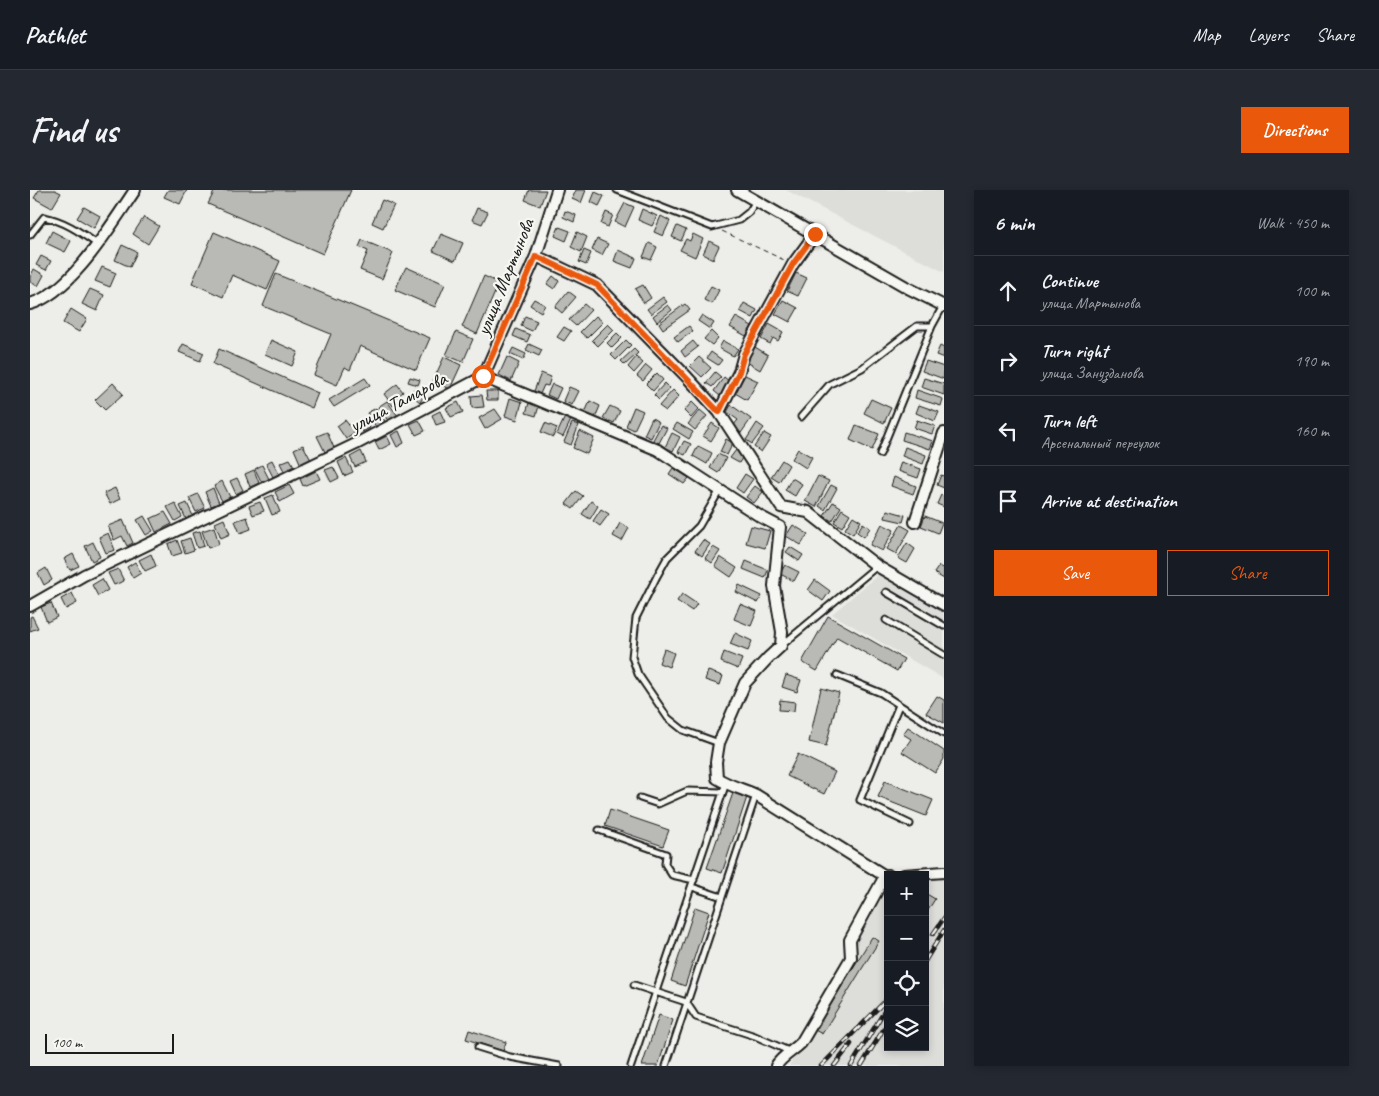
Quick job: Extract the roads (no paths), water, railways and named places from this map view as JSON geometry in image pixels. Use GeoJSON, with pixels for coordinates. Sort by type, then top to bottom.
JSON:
{"type":"FeatureCollection","features":[{"type":"Feature","properties":{"kind":"street"},"geometry":{"type":"LineString","coordinates":[[30,304],[52,294],[73,274],[135,190]]}},
{"type":"Feature","properties":{"kind":"street","name":"улица Мартынова"},"geometry":{"type":"LineString","coordinates":[[483,376],[536,256],[558,190]]}},
{"type":"Feature","properties":{"kind":"street"},"geometry":{"type":"LineString","coordinates":[[737,190],[908,288],[944,306]]}},
{"type":"Feature","properties":{"kind":"street"},"geometry":{"type":"LineString","coordinates":[[719,412],[739,372],[744,354],[793,264],[815,234]]}},
{"type":"Feature","properties":{"kind":"street"},"geometry":{"type":"LineString","coordinates":[[536,256],[597,285],[719,412],[781,508],[774,586],[782,632],[781,646],[745,683],[719,743],[716,762],[718,778],[724,788],[742,788],[756,795],[884,875]]}},
{"type":"Feature","properties":{"kind":"street"},"geometry":{"type":"LineString","coordinates":[[483,376],[658,450],[761,517],[780,527]]}},
{"type":"Feature","properties":{"kind":"street","name":"улица Тамарова"},"geometry":{"type":"LineString","coordinates":[[30,606],[84,575],[356,444],[483,376]]}},
{"type":"Feature","properties":{"kind":"street"},"geometry":{"type":"LineString","coordinates":[[916,522],[944,433]]}},
{"type":"Feature","properties":{"kind":"street"},"geometry":{"type":"LineString","coordinates":[[781,508],[808,512],[877,566],[944,604]]}},
{"type":"Feature","properties":{"kind":"street"},"geometry":{"type":"LineString","coordinates":[[929,873],[944,872]]}},
{"type":"Feature","properties":{"kind":"street"},"geometry":{"type":"LineString","coordinates":[[776,1066],[780,1059],[792,1052],[801,1043],[851,958],[850,940],[884,880]]}},
{"type":"Feature","properties":{"kind":"lane"},"geometry":{"type":"LineString","coordinates":[[616,190],[712,227],[739,220],[749,212],[756,201]]}},
{"type":"Feature","properties":{"kind":"lane"},"geometry":{"type":"LineString","coordinates":[[30,235],[44,217],[57,220],[78,230],[97,244]]}},
{"type":"Feature","properties":{"kind":"lane"},"geometry":{"type":"LineString","coordinates":[[880,454],[932,326],[944,306]]}},
{"type":"Feature","properties":{"kind":"lane"},"geometry":{"type":"LineString","coordinates":[[801,417],[830,384],[862,368],[917,326],[932,326]]}},
{"type":"Feature","properties":{"kind":"lane"},"geometry":{"type":"LineString","coordinates":[[719,743],[683,730],[668,718],[638,674],[632,657],[636,618],[657,576],[667,558],[699,526],[720,490]]}},
{"type":"Feature","properties":{"kind":"lane"},"geometry":{"type":"LineString","coordinates":[[781,646],[877,566]]}},
{"type":"Feature","properties":{"kind":"lane"},"geometry":{"type":"LineString","coordinates":[[886,592],[944,626]]}},
{"type":"Feature","properties":{"kind":"lane"},"geometry":{"type":"LineString","coordinates":[[886,620],[944,655]]}},
{"type":"Feature","properties":{"kind":"lane"},"geometry":{"type":"LineString","coordinates":[[837,675],[881,693],[944,734]]}},
{"type":"Feature","properties":{"kind":"lane"},"geometry":{"type":"LineString","coordinates":[[899,705],[860,800],[910,824]]}},
{"type":"Feature","properties":{"kind":"lane"},"geometry":{"type":"LineString","coordinates":[[631,1066],[724,788],[687,791],[658,804],[640,798]]}},
{"type":"Feature","properties":{"kind":"lane"},"geometry":{"type":"LineString","coordinates":[[666,1066],[756,795]]}},
{"type":"Feature","properties":{"kind":"lane"},"geometry":{"type":"LineString","coordinates":[[599,830],[666,854],[665,864],[672,875],[694,880]]}},
{"type":"Feature","properties":{"kind":"lane"},"geometry":{"type":"LineString","coordinates":[[692,886],[722,897]]}},
{"type":"Feature","properties":{"kind":"lane"},"geometry":{"type":"LineString","coordinates":[[634,985],[686,1002],[696,1017],[755,1036],[792,1052]]}},
{"type":"Feature","properties":{"kind":"lane"},"geometry":{"type":"LineString","coordinates":[[478,1047],[510,1057],[559,1066]]}},
{"type":"Feature","properties":{"kind":"railway"},"geometry":{"type":"LineString","coordinates":[[933,934],[944,918]]}},
{"type":"Feature","properties":{"kind":"railway"},"geometry":{"type":"LineString","coordinates":[[929,954],[944,930]]}},
{"type":"Feature","properties":{"kind":"railway"},"geometry":{"type":"LineString","coordinates":[[821,1066],[884,1002]]}},
{"type":"Feature","properties":{"kind":"railway"},"geometry":{"type":"LineString","coordinates":[[851,1066],[887,1006]]}},
{"type":"Feature","properties":{"kind":"railway"},"geometry":{"type":"LineString","coordinates":[[861,1066],[884,1029]]}},
{"type":"Feature","properties":{"kind":"railway"},"geometry":{"type":"LineString","coordinates":[[834,1066],[851,1044]]}}]}
